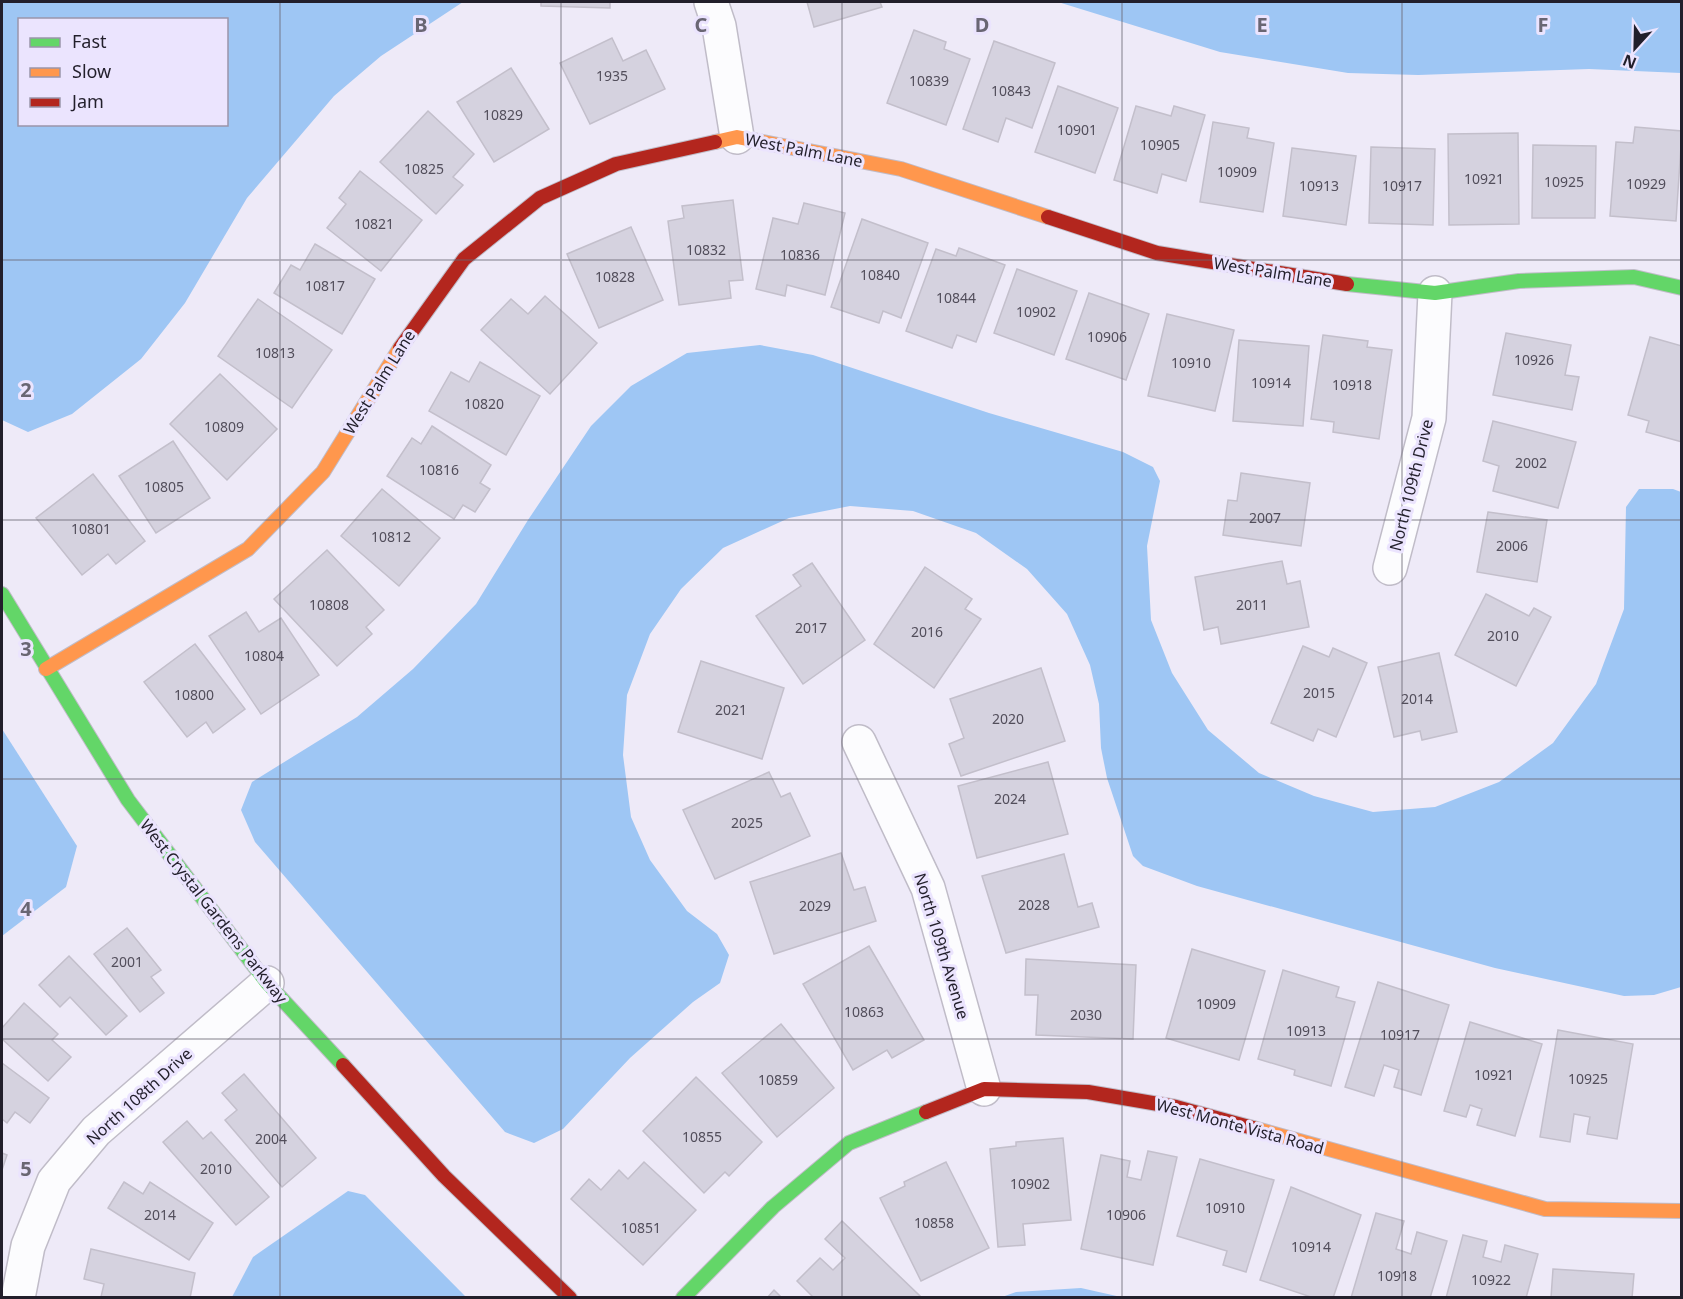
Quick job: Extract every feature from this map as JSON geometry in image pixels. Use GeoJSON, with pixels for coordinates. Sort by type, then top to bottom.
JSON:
{"type":"FeatureCollection","features":[{"type":"Feature","properties":{"kind":"street"},"geometry":{"type":"LineString","coordinates":[[711,2],[719,26],[737,137]]}},
{"type":"Feature","properties":{"kind":"street","name":"West Palm Lane"},"geometry":{"type":"LineString","coordinates":[[46,669],[248,549],[323,471],[404,341],[464,259],[540,198],[616,164],[737,137],[901,169],[1157,253],[1315,281],[1436,293],[1519,281],[1634,277],[1682,288]]}},
{"type":"Feature","properties":{"kind":"street","name":"North 109th Drive"},"geometry":{"type":"LineString","coordinates":[[1390,568],[1430,418],[1436,293]]}},
{"type":"Feature","properties":{"kind":"street","name":"West Crystal Gardens Parkway"},"geometry":{"type":"LineString","coordinates":[[2,594],[128,800],[267,983],[444,1176],[570,1298]]}},
{"type":"Feature","properties":{"kind":"street","name":"North 109th Avenue"},"geometry":{"type":"LineString","coordinates":[[859,742],[928,888],[984,1089]]}},
{"type":"Feature","properties":{"kind":"street","name":"North 108th Drive"},"geometry":{"type":"LineString","coordinates":[[18,1298],[28,1246],[54,1181],[96,1131],[267,983]]}},
{"type":"Feature","properties":{"kind":"street","name":"West Monte Vista Road"},"geometry":{"type":"LineString","coordinates":[[683,1298],[773,1207],[849,1143],[984,1089],[1088,1092],[1176,1107],[1545,1209],[1682,1211]]}},
{"type":"Feature","properties":{"kind":"water"},"geometry":{"type":"Polygon","coordinates":[[[2,2],[463,2],[381,56],[334,96],[247,198],[185,303],[141,359],[72,414],[28,432],[2,420],[2,2]]]}},
{"type":"Feature","properties":{"kind":"water"},"geometry":{"type":"Polygon","coordinates":[[[1058,2],[1681,2],[1681,73],[1589,69],[1418,75],[1348,73],[1220,52],[1058,2]]]}},
{"type":"Feature","properties":{"kind":"water"},"geometry":{"type":"Polygon","coordinates":[[[760,345],[813,355],[989,413],[1123,452],[1153,467],[1160,481],[1147,546],[1151,620],[1172,673],[1208,730],[1259,773],[1314,796],[1373,812],[1435,807],[1499,782],[1553,743],[1596,684],[1624,609],[1626,507],[1639,489],[1673,489],[1681,492],[1681,987],[1654,995],[1624,996],[1495,968],[1197,886],[1143,866],[1133,856],[1107,778],[1101,748],[1099,704],[1090,665],[1067,614],[1027,569],[976,533],[913,511],[850,506],[789,518],[723,548],[681,589],[650,634],[627,695],[623,755],[631,817],[650,860],[687,911],[717,934],[729,955],[720,983],[693,1002],[630,1058],[563,1129],[534,1143],[505,1132],[255,842],[241,810],[252,782],[357,717],[413,669],[476,604],[528,520],[591,426],[631,386],[687,353],[760,345]]]}},
{"type":"Feature","properties":{"kind":"water"},"geometry":{"type":"Polygon","coordinates":[[[2,729],[77,846],[66,887],[2,936],[2,729]]]}},
{"type":"Feature","properties":{"kind":"water"},"geometry":{"type":"Polygon","coordinates":[[[348,1191],[365,1195],[466,1297],[232,1297],[253,1257],[348,1191]]]}},
{"type":"Feature","properties":{"kind":"water"},"geometry":{"type":"Polygon","coordinates":[[[1081,1288],[1121,1297],[1002,1297],[1016,1292],[1081,1288]]]}},
{"type":"Feature","properties":{"kind":"building"},"geometry":{"type":"Polygon","coordinates":[[[541,2],[610,2],[610,8],[541,6],[541,2]]]}},
{"type":"Feature","properties":{"kind":"building"},"geometry":{"type":"Polygon","coordinates":[[[807,2],[880,2],[882,7],[814,27],[807,2]]]}},
{"type":"Feature","properties":{"kind":"building"},"geometry":{"type":"Polygon","coordinates":[[[914,30],[946,42],[944,49],[970,59],[946,125],[887,103],[914,30]]]}},
{"type":"Feature","properties":{"kind":"building"},"geometry":{"type":"Polygon","coordinates":[[[612,38],[623,61],[646,50],[665,89],[590,124],[560,63],[612,38]]]}},
{"type":"Feature","properties":{"kind":"building"},"geometry":{"type":"Polygon","coordinates":[[[994,41],[1055,63],[1032,128],[1006,118],[998,142],[963,129],[994,41]]]}},
{"type":"Feature","properties":{"kind":"building"},"geometry":{"type":"Polygon","coordinates":[[[511,68],[549,129],[494,162],[457,102],[511,68]]]}},
{"type":"Feature","properties":{"kind":"building"},"geometry":{"type":"Polygon","coordinates":[[[1058,86],[1118,108],[1095,173],[1035,152],[1058,86]]]}},
{"type":"Feature","properties":{"kind":"building"},"geometry":{"type":"Polygon","coordinates":[[[1136,106],[1171,116],[1174,106],[1205,115],[1186,181],[1162,174],[1157,193],[1114,180],[1136,106]]]}},
{"type":"Feature","properties":{"kind":"building"},"geometry":{"type":"Polygon","coordinates":[[[428,111],[474,154],[453,177],[463,185],[436,214],[380,162],[428,111]]]}},
{"type":"Feature","properties":{"kind":"building"},"geometry":{"type":"Polygon","coordinates":[[[1213,122],[1249,128],[1247,138],[1274,143],[1263,212],[1200,202],[1213,122]]]}},
{"type":"Feature","properties":{"kind":"building"},"geometry":{"type":"Polygon","coordinates":[[[1635,127],[1682,131],[1676,221],[1610,216],[1616,142],[1633,143],[1635,127]]]}},
{"type":"Feature","properties":{"kind":"building"},"geometry":{"type":"Polygon","coordinates":[[[1518,133],[1519,224],[1449,225],[1448,134],[1518,133]]]}},
{"type":"Feature","properties":{"kind":"building"},"geometry":{"type":"Polygon","coordinates":[[[1533,145],[1596,146],[1595,218],[1532,218],[1533,145]]]}},
{"type":"Feature","properties":{"kind":"building"},"geometry":{"type":"Polygon","coordinates":[[[1371,147],[1435,149],[1433,225],[1369,223],[1371,147]]]}},
{"type":"Feature","properties":{"kind":"building"},"geometry":{"type":"Polygon","coordinates":[[[1292,148],[1356,156],[1346,225],[1283,216],[1292,148]]]}},
{"type":"Feature","properties":{"kind":"building"},"geometry":{"type":"Polygon","coordinates":[[[360,171],[422,220],[381,271],[327,228],[346,204],[339,198],[360,171]]]}},
{"type":"Feature","properties":{"kind":"building"},"geometry":{"type":"Polygon","coordinates":[[[733,200],[743,280],[729,281],[731,298],[679,305],[668,221],[684,218],[682,206],[733,200]]]}},
{"type":"Feature","properties":{"kind":"building"},"geometry":{"type":"Polygon","coordinates":[[[804,203],[845,213],[825,295],[787,285],[785,296],[756,289],[773,218],[798,224],[804,203]]]}},
{"type":"Feature","properties":{"kind":"building"},"geometry":{"type":"Polygon","coordinates":[[[862,219],[928,243],[901,318],[883,311],[879,323],[831,307],[862,219]]]}},
{"type":"Feature","properties":{"kind":"building"},"geometry":{"type":"Polygon","coordinates":[[[631,227],[663,300],[599,328],[567,254],[631,227]]]}},
{"type":"Feature","properties":{"kind":"building"},"geometry":{"type":"Polygon","coordinates":[[[315,244],[375,279],[342,334],[274,293],[291,265],[300,270],[315,244]]]}},
{"type":"Feature","properties":{"kind":"building"},"geometry":{"type":"Polygon","coordinates":[[[959,248],[1005,265],[976,342],[957,335],[952,348],[906,331],[936,249],[956,256],[959,248]]]}},
{"type":"Feature","properties":{"kind":"building"},"geometry":{"type":"Polygon","coordinates":[[[1017,269],[1077,291],[1054,355],[994,333],[1017,269]]]}},
{"type":"Feature","properties":{"kind":"building"},"geometry":{"type":"Polygon","coordinates":[[[1089,293],[1149,314],[1126,380],[1066,359],[1089,293]]]}},
{"type":"Feature","properties":{"kind":"building"},"geometry":{"type":"Polygon","coordinates":[[[545,296],[597,343],[550,394],[481,330],[511,299],[528,314],[545,296]]]}},
{"type":"Feature","properties":{"kind":"building"},"geometry":{"type":"Polygon","coordinates":[[[258,299],[332,350],[292,408],[218,356],[258,299]]]}},
{"type":"Feature","properties":{"kind":"building"},"geometry":{"type":"Polygon","coordinates":[[[1167,314],[1234,330],[1215,411],[1148,396],[1167,314]]]}},
{"type":"Feature","properties":{"kind":"building"},"geometry":{"type":"Polygon","coordinates":[[[1506,333],[1571,345],[1565,375],[1579,377],[1572,410],[1493,395],[1506,333]]]}},
{"type":"Feature","properties":{"kind":"building"},"geometry":{"type":"Polygon","coordinates":[[[1323,335],[1368,341],[1367,347],[1392,350],[1379,439],[1333,432],[1334,422],[1311,419],[1323,335]]]}},
{"type":"Feature","properties":{"kind":"building"},"geometry":{"type":"Polygon","coordinates":[[[1650,337],[1682,346],[1682,442],[1646,432],[1649,421],[1628,415],[1650,337]]]}},
{"type":"Feature","properties":{"kind":"building"},"geometry":{"type":"Polygon","coordinates":[[[1239,340],[1309,346],[1303,426],[1233,421],[1239,340]]]}},
{"type":"Feature","properties":{"kind":"building"},"geometry":{"type":"Polygon","coordinates":[[[480,362],[540,396],[506,455],[429,411],[451,372],[469,382],[480,362]]]}},
{"type":"Feature","properties":{"kind":"building"},"geometry":{"type":"Polygon","coordinates":[[[220,374],[277,429],[227,480],[170,424],[220,374]]]}},
{"type":"Feature","properties":{"kind":"building"},"geometry":{"type":"Polygon","coordinates":[[[1493,421],[1576,442],[1558,508],[1493,491],[1499,466],[1483,461],[1493,421]]]}},
{"type":"Feature","properties":{"kind":"building"},"geometry":{"type":"Polygon","coordinates":[[[432,426],[491,465],[480,483],[490,489],[475,512],[463,505],[454,519],[387,476],[412,438],[421,444],[432,426]]]}},
{"type":"Feature","properties":{"kind":"building"},"geometry":{"type":"Polygon","coordinates":[[[173,441],[210,498],[156,533],[119,476],[173,441]]]}},
{"type":"Feature","properties":{"kind":"building"},"geometry":{"type":"Polygon","coordinates":[[[1241,473],[1310,483],[1301,546],[1223,535],[1228,500],[1237,501],[1241,473]]]}},
{"type":"Feature","properties":{"kind":"building"},"geometry":{"type":"Polygon","coordinates":[[[93,474],[145,541],[116,564],[108,554],[82,575],[36,518],[93,474]]]}},
{"type":"Feature","properties":{"kind":"building"},"geometry":{"type":"Polygon","coordinates":[[[382,489],[440,538],[399,586],[341,536],[382,489]]]}},
{"type":"Feature","properties":{"kind":"building"},"geometry":{"type":"Polygon","coordinates":[[[1488,512],[1547,520],[1537,582],[1477,572],[1488,512]]]}},
{"type":"Feature","properties":{"kind":"building"},"geometry":{"type":"Polygon","coordinates":[[[327,550],[384,610],[366,627],[372,634],[337,666],[274,599],[327,550]]]}},
{"type":"Feature","properties":{"kind":"building"},"geometry":{"type":"Polygon","coordinates":[[[1282,561],[1287,584],[1300,581],[1309,627],[1221,644],[1218,627],[1204,630],[1195,577],[1282,561]]]}},
{"type":"Feature","properties":{"kind":"building"},"geometry":{"type":"Polygon","coordinates":[[[812,563],[865,640],[803,684],[756,616],[801,586],[793,575],[812,563]]]}},
{"type":"Feature","properties":{"kind":"building"},"geometry":{"type":"Polygon","coordinates":[[[925,567],[972,599],[965,609],[981,619],[934,688],[874,644],[925,567]]]}},
{"type":"Feature","properties":{"kind":"building"},"geometry":{"type":"Polygon","coordinates":[[[1486,594],[1529,616],[1534,608],[1551,617],[1516,686],[1455,655],[1486,594]]]}},
{"type":"Feature","properties":{"kind":"building"},"geometry":{"type":"Polygon","coordinates":[[[246,612],[259,632],[281,618],[319,675],[261,714],[209,636],[246,612]]]}},
{"type":"Feature","properties":{"kind":"building"},"geometry":{"type":"Polygon","coordinates":[[[195,644],[245,709],[213,733],[206,722],[187,737],[144,682],[195,644]]]}},
{"type":"Feature","properties":{"kind":"building"},"geometry":{"type":"Polygon","coordinates":[[[1303,646],[1329,657],[1333,648],[1367,663],[1336,737],[1318,729],[1313,741],[1271,723],[1303,646]]]}},
{"type":"Feature","properties":{"kind":"building"},"geometry":{"type":"Polygon","coordinates":[[[1439,653],[1457,732],[1422,740],[1420,731],[1394,737],[1378,667],[1439,653]]]}},
{"type":"Feature","properties":{"kind":"building"},"geometry":{"type":"Polygon","coordinates":[[[701,661],[784,688],[762,759],[678,732],[701,661]]]}},
{"type":"Feature","properties":{"kind":"building"},"geometry":{"type":"Polygon","coordinates":[[[1041,668],[1065,741],[961,776],[949,744],[964,738],[950,699],[1041,668]]]}},
{"type":"Feature","properties":{"kind":"building"},"geometry":{"type":"Polygon","coordinates":[[[1048,762],[1068,834],[977,858],[958,786],[1048,762]]]}},
{"type":"Feature","properties":{"kind":"building"},"geometry":{"type":"Polygon","coordinates":[[[769,772],[781,797],[790,793],[810,836],[715,879],[683,810],[769,772]]]}},
{"type":"Feature","properties":{"kind":"building"},"geometry":{"type":"Polygon","coordinates":[[[841,853],[854,890],[865,887],[876,921],[774,954],[750,882],[841,853]]]}},
{"type":"Feature","properties":{"kind":"building"},"geometry":{"type":"Polygon","coordinates":[[[1064,854],[1078,907],[1092,903],[1099,927],[1006,953],[982,876],[1064,854]]]}},
{"type":"Feature","properties":{"kind":"building"},"geometry":{"type":"Polygon","coordinates":[[[127,928],[161,970],[151,977],[164,993],[140,1012],[94,954],[127,928]]]}},
{"type":"Feature","properties":{"kind":"building"},"geometry":{"type":"Polygon","coordinates":[[[869,946],[924,1040],[892,1058],[887,1050],[853,1070],[803,984],[869,946]]]}},
{"type":"Feature","properties":{"kind":"building"},"geometry":{"type":"Polygon","coordinates":[[[1192,949],[1265,971],[1239,1060],[1166,1038],[1192,949]]]}},
{"type":"Feature","properties":{"kind":"building"},"geometry":{"type":"Polygon","coordinates":[[[69,956],[127,1016],[106,1035],[70,997],[60,1007],[39,985],[69,956]]]}},
{"type":"Feature","properties":{"kind":"building"},"geometry":{"type":"Polygon","coordinates":[[[1026,959],[1136,965],[1133,1039],[1036,1035],[1038,995],[1025,995],[1026,959]]]}},
{"type":"Feature","properties":{"kind":"building"},"geometry":{"type":"Polygon","coordinates":[[[1283,970],[1339,987],[1336,997],[1355,1002],[1331,1086],[1294,1075],[1295,1070],[1258,1059],[1283,970]]]}},
{"type":"Feature","properties":{"kind":"building"},"geometry":{"type":"Polygon","coordinates":[[[1378,982],[1449,1005],[1421,1095],[1394,1087],[1399,1070],[1384,1065],[1374,1096],[1345,1087],[1378,982]]]}},
{"type":"Feature","properties":{"kind":"building"},"geometry":{"type":"Polygon","coordinates":[[[24,1003],[58,1034],[52,1040],[71,1057],[48,1081],[2,1039],[2,1028],[24,1003]]]}},
{"type":"Feature","properties":{"kind":"building"},"geometry":{"type":"Polygon","coordinates":[[[1470,1022],[1542,1044],[1515,1136],[1477,1125],[1482,1109],[1470,1105],[1466,1117],[1444,1111],[1470,1022]]]}},
{"type":"Feature","properties":{"kind":"building"},"geometry":{"type":"Polygon","coordinates":[[[781,1024],[834,1088],[777,1137],[722,1073],[781,1024]]]}},
{"type":"Feature","properties":{"kind":"building"},"geometry":{"type":"Polygon","coordinates":[[[1558,1030],[1633,1044],[1617,1139],[1587,1134],[1590,1117],[1574,1114],[1570,1142],[1540,1137],[1558,1030]]]}},
{"type":"Feature","properties":{"kind":"building"},"geometry":{"type":"Polygon","coordinates":[[[2,1063],[49,1098],[30,1123],[15,1112],[7,1123],[2,1119],[2,1063]]]}},
{"type":"Feature","properties":{"kind":"building"},"geometry":{"type":"Polygon","coordinates":[[[244,1074],[316,1158],[282,1187],[225,1120],[237,1110],[222,1093],[244,1074]]]}},
{"type":"Feature","properties":{"kind":"building"},"geometry":{"type":"Polygon","coordinates":[[[696,1077],[762,1142],[729,1176],[725,1172],[704,1193],[643,1131],[696,1077]]]}},
{"type":"Feature","properties":{"kind":"building"},"geometry":{"type":"Polygon","coordinates":[[[187,1121],[203,1139],[211,1132],[269,1197],[236,1225],[163,1142],[187,1121]]]}},
{"type":"Feature","properties":{"kind":"building"},"geometry":{"type":"Polygon","coordinates":[[[1063,1138],[1071,1220],[1023,1224],[1025,1245],[998,1247],[990,1149],[1016,1146],[1016,1142],[1063,1138]]]}},
{"type":"Feature","properties":{"kind":"building"},"geometry":{"type":"Polygon","coordinates":[[[1148,1151],[1177,1157],[1153,1265],[1081,1249],[1101,1155],[1130,1161],[1127,1177],[1141,1180],[1148,1151]]]}},
{"type":"Feature","properties":{"kind":"building"},"geometry":{"type":"Polygon","coordinates":[[[2,1153],[7,1155],[2,1170],[2,1153]]]}},
{"type":"Feature","properties":{"kind":"building"},"geometry":{"type":"Polygon","coordinates":[[[1200,1159],[1274,1180],[1246,1272],[1223,1265],[1227,1251],[1177,1236],[1200,1159]]]}},
{"type":"Feature","properties":{"kind":"building"},"geometry":{"type":"Polygon","coordinates":[[[644,1162],[696,1210],[643,1265],[571,1199],[589,1179],[601,1190],[619,1170],[628,1179],[644,1162]]]}},
{"type":"Feature","properties":{"kind":"building"},"geometry":{"type":"Polygon","coordinates":[[[946,1162],[989,1248],[921,1281],[880,1198],[905,1186],[904,1182],[946,1162]]]}},
{"type":"Feature","properties":{"kind":"building"},"geometry":{"type":"Polygon","coordinates":[[[124,1182],[143,1194],[150,1182],[213,1223],[189,1260],[108,1208],[124,1182]]]}},
{"type":"Feature","properties":{"kind":"building"},"geometry":{"type":"Polygon","coordinates":[[[1291,1187],[1361,1215],[1333,1298],[1314,1298],[1260,1280],[1291,1187]]]}},
{"type":"Feature","properties":{"kind":"building"},"geometry":{"type":"Polygon","coordinates":[[[1376,1213],[1404,1221],[1396,1249],[1411,1254],[1417,1232],[1447,1241],[1430,1298],[1351,1298],[1376,1213]]]}},
{"type":"Feature","properties":{"kind":"building"},"geometry":{"type":"Polygon","coordinates":[[[842,1221],[920,1296],[919,1298],[814,1298],[797,1281],[820,1258],[833,1270],[845,1258],[825,1239],[842,1221]]]}},
{"type":"Feature","properties":{"kind":"building"},"geometry":{"type":"Polygon","coordinates":[[[1463,1235],[1487,1241],[1483,1257],[1501,1262],[1505,1245],[1538,1254],[1526,1298],[1446,1298],[1463,1235]]]}},
{"type":"Feature","properties":{"kind":"building"},"geometry":{"type":"Polygon","coordinates":[[[91,1249],[195,1273],[190,1298],[101,1297],[104,1284],[84,1279],[91,1249]]]}},
{"type":"Feature","properties":{"kind":"building"},"geometry":{"type":"Polygon","coordinates":[[[1553,1269],[1634,1274],[1632,1298],[1551,1298],[1553,1269]]]}},
{"type":"Feature","properties":{"kind":"building"},"geometry":{"type":"Polygon","coordinates":[[[774,1290],[782,1298],[767,1298],[774,1290]]]}},
{"type":"Feature","properties":{"kind":"traffic: fast"},"geometry":{"type":"LineString","coordinates":[[1347,284],[1435,293],[1519,281],[1634,277],[1682,288]]}},
{"type":"Feature","properties":{"kind":"traffic: fast"},"geometry":{"type":"LineString","coordinates":[[2,594],[128,800],[267,983],[343,1065]]}},
{"type":"Feature","properties":{"kind":"traffic: fast"},"geometry":{"type":"LineString","coordinates":[[683,1298],[773,1207],[849,1143],[926,1112]]}},
{"type":"Feature","properties":{"kind":"traffic: slow"},"geometry":{"type":"LineString","coordinates":[[715,142],[737,137],[901,169],[1048,217]]}},
{"type":"Feature","properties":{"kind":"traffic: slow"},"geometry":{"type":"LineString","coordinates":[[46,669],[248,549],[323,472],[400,348]]}},
{"type":"Feature","properties":{"kind":"traffic: slow"},"geometry":{"type":"LineString","coordinates":[[1253,1128],[1545,1209],[1682,1211]]}},
{"type":"Feature","properties":{"kind":"traffic: jam"},"geometry":{"type":"LineString","coordinates":[[400,348],[464,259],[540,198],[616,164],[715,142]]}},
{"type":"Feature","properties":{"kind":"traffic: jam"},"geometry":{"type":"LineString","coordinates":[[1048,217],[1157,253],[1347,284]]}},
{"type":"Feature","properties":{"kind":"traffic: jam"},"geometry":{"type":"LineString","coordinates":[[343,1065],[444,1176],[570,1298]]}},
{"type":"Feature","properties":{"kind":"traffic: jam"},"geometry":{"type":"LineString","coordinates":[[926,1112],[984,1089],[1088,1092],[1176,1107],[1253,1128]]}}]}
